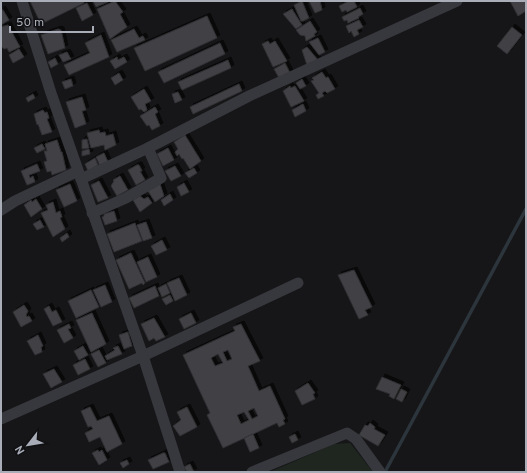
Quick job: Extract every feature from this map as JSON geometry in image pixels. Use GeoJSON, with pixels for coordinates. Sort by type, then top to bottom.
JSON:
{"type":"FeatureCollection","features":[{"type":"Feature","properties":{"kind":"street"},"geometry":{"type":"LineString","coordinates":[[22,1],[92,213],[143,356],[180,472]]}},
{"type":"Feature","properties":{"kind":"street"},"geometry":{"type":"LineString","coordinates":[[1,210],[15,201],[148,148],[250,96],[457,1]]}},
{"type":"Feature","properties":{"kind":"street"},"geometry":{"type":"LineString","coordinates":[[92,213],[126,198],[161,178],[148,148]]}},
{"type":"Feature","properties":{"kind":"street"},"geometry":{"type":"LineString","coordinates":[[1,419],[143,356],[298,283]]}},
{"type":"Feature","properties":{"kind":"street"},"geometry":{"type":"LineString","coordinates":[[252,472],[347,433],[356,439],[380,472]]}},
{"type":"Feature","properties":{"kind":"shaded area"},"geometry":{"type":"Polygon","coordinates":[[[350,443],[373,472],[270,472],[334,444],[350,443]]]}},
{"type":"Feature","properties":{"kind":"building"},"geometry":{"type":"Polygon","coordinates":[[[30,1],[83,1],[84,3],[41,24],[30,1]]]}},
{"type":"Feature","properties":{"kind":"building"},"geometry":{"type":"Polygon","coordinates":[[[93,1],[107,1],[108,2],[96,7],[93,1]]]}},
{"type":"Feature","properties":{"kind":"building"},"geometry":{"type":"Polygon","coordinates":[[[115,1],[123,12],[120,14],[127,27],[110,39],[97,9],[115,1]]]}},
{"type":"Feature","properties":{"kind":"building"},"geometry":{"type":"Polygon","coordinates":[[[302,1],[309,18],[301,21],[294,5],[302,1]]]}},
{"type":"Feature","properties":{"kind":"building"},"geometry":{"type":"Polygon","coordinates":[[[309,1],[320,1],[322,10],[315,13],[309,1]]]}},
{"type":"Feature","properties":{"kind":"building"},"geometry":{"type":"Polygon","coordinates":[[[349,1],[354,1],[357,7],[347,12],[346,10],[342,12],[339,6],[349,1]]]}},
{"type":"Feature","properties":{"kind":"building"},"geometry":{"type":"Polygon","coordinates":[[[510,1],[525,1],[526,11],[518,16],[510,1]]]}},
{"type":"Feature","properties":{"kind":"building"},"geometry":{"type":"Polygon","coordinates":[[[87,3],[93,15],[82,21],[76,8],[87,3]]]}},
{"type":"Feature","properties":{"kind":"building"},"geometry":{"type":"Polygon","coordinates":[[[360,8],[363,14],[358,17],[359,18],[348,23],[347,20],[344,21],[342,17],[360,8]]]}},
{"type":"Feature","properties":{"kind":"building"},"geometry":{"type":"Polygon","coordinates":[[[1,9],[9,20],[1,25],[1,9]]]}},
{"type":"Feature","properties":{"kind":"building"},"geometry":{"type":"Polygon","coordinates":[[[292,9],[302,25],[296,29],[283,14],[292,9]]]}},
{"type":"Feature","properties":{"kind":"building"},"geometry":{"type":"Polygon","coordinates":[[[207,16],[217,38],[145,71],[134,48],[207,16]]]}},
{"type":"Feature","properties":{"kind":"building"},"geometry":{"type":"Polygon","coordinates":[[[359,20],[363,27],[357,30],[359,34],[354,37],[351,31],[349,33],[346,26],[359,20]]]}},
{"type":"Feature","properties":{"kind":"building"},"geometry":{"type":"Polygon","coordinates":[[[310,21],[317,32],[314,34],[315,36],[306,41],[305,36],[300,35],[296,30],[310,21]]]}},
{"type":"Feature","properties":{"kind":"building"},"geometry":{"type":"Polygon","coordinates":[[[8,25],[20,47],[9,52],[7,48],[4,49],[1,46],[1,27],[8,25]]]}},
{"type":"Feature","properties":{"kind":"building"},"geometry":{"type":"Polygon","coordinates":[[[512,27],[522,35],[507,54],[497,46],[512,27]]]}},
{"type":"Feature","properties":{"kind":"building"},"geometry":{"type":"Polygon","coordinates":[[[58,29],[61,30],[65,48],[48,54],[41,35],[58,29]]]}},
{"type":"Feature","properties":{"kind":"building"},"geometry":{"type":"Polygon","coordinates":[[[134,29],[139,38],[143,36],[145,40],[117,52],[111,40],[134,29]]]}},
{"type":"Feature","properties":{"kind":"building"},"geometry":{"type":"Polygon","coordinates":[[[101,35],[109,57],[69,75],[64,65],[90,53],[85,43],[101,35]]]}},
{"type":"Feature","properties":{"kind":"building"},"geometry":{"type":"Polygon","coordinates":[[[318,38],[325,52],[319,55],[309,42],[318,38]]]}},
{"type":"Feature","properties":{"kind":"building"},"geometry":{"type":"Polygon","coordinates":[[[268,41],[270,44],[275,41],[287,61],[273,67],[262,44],[268,41]]]}},
{"type":"Feature","properties":{"kind":"building"},"geometry":{"type":"Polygon","coordinates":[[[220,43],[225,54],[164,83],[158,72],[220,43]]]}},
{"type":"Feature","properties":{"kind":"building"},"geometry":{"type":"Polygon","coordinates":[[[307,47],[318,60],[307,65],[302,50],[307,47]]]}},
{"type":"Feature","properties":{"kind":"building"},"geometry":{"type":"Polygon","coordinates":[[[19,49],[24,57],[13,63],[9,55],[19,49]]]}},
{"type":"Feature","properties":{"kind":"building"},"geometry":{"type":"Polygon","coordinates":[[[67,52],[71,59],[63,62],[59,55],[67,52]]]}},
{"type":"Feature","properties":{"kind":"building"},"geometry":{"type":"Polygon","coordinates":[[[117,57],[118,60],[124,57],[127,62],[115,69],[110,61],[117,57]]]}},
{"type":"Feature","properties":{"kind":"building"},"geometry":{"type":"Polygon","coordinates":[[[55,58],[58,64],[51,68],[48,62],[55,58]]]}},
{"type":"Feature","properties":{"kind":"building"},"geometry":{"type":"Polygon","coordinates":[[[228,60],[231,68],[182,90],[178,82],[228,60]]]}},
{"type":"Feature","properties":{"kind":"building"},"geometry":{"type":"Polygon","coordinates":[[[285,63],[290,73],[279,78],[274,69],[285,63]]]}},
{"type":"Feature","properties":{"kind":"building"},"geometry":{"type":"Polygon","coordinates":[[[322,72],[326,78],[328,77],[335,89],[327,93],[325,91],[322,93],[324,96],[318,99],[316,95],[319,93],[311,81],[314,80],[312,78],[322,72]]]}},
{"type":"Feature","properties":{"kind":"building"},"geometry":{"type":"Polygon","coordinates":[[[119,73],[123,80],[115,85],[111,78],[119,73]]]}},
{"type":"Feature","properties":{"kind":"building"},"geometry":{"type":"Polygon","coordinates":[[[71,79],[73,86],[65,89],[62,82],[71,79]]]}},
{"type":"Feature","properties":{"kind":"building"},"geometry":{"type":"Polygon","coordinates":[[[302,79],[306,86],[300,89],[296,83],[302,79]]]}},
{"type":"Feature","properties":{"kind":"building"},"geometry":{"type":"Polygon","coordinates":[[[239,84],[242,91],[193,114],[190,107],[239,84]]]}},
{"type":"Feature","properties":{"kind":"building"},"geometry":{"type":"Polygon","coordinates":[[[290,86],[291,88],[295,86],[304,101],[291,107],[283,91],[290,86]]]}},
{"type":"Feature","properties":{"kind":"building"},"geometry":{"type":"Polygon","coordinates":[[[144,89],[151,101],[145,104],[147,110],[144,112],[141,109],[139,110],[131,97],[144,89]]]}},
{"type":"Feature","properties":{"kind":"building"},"geometry":{"type":"Polygon","coordinates":[[[178,92],[182,100],[175,103],[172,94],[178,92]]]}},
{"type":"Feature","properties":{"kind":"building"},"geometry":{"type":"Polygon","coordinates":[[[33,94],[35,98],[28,102],[26,98],[33,94]]]}},
{"type":"Feature","properties":{"kind":"building"},"geometry":{"type":"Polygon","coordinates":[[[82,97],[86,110],[82,111],[86,124],[75,128],[66,102],[82,97]]]}},
{"type":"Feature","properties":{"kind":"building"},"geometry":{"type":"Polygon","coordinates":[[[303,104],[306,111],[295,117],[292,110],[303,104]]]}},
{"type":"Feature","properties":{"kind":"building"},"geometry":{"type":"Polygon","coordinates":[[[155,107],[158,112],[155,114],[160,126],[152,130],[140,116],[155,107]]]}},
{"type":"Feature","properties":{"kind":"building"},"geometry":{"type":"Polygon","coordinates":[[[43,110],[45,113],[47,112],[49,118],[47,119],[52,132],[42,135],[34,114],[43,110]]]}},
{"type":"Feature","properties":{"kind":"building"},"geometry":{"type":"Polygon","coordinates":[[[99,130],[100,133],[105,132],[106,136],[113,134],[116,145],[105,150],[104,145],[91,148],[87,133],[99,130]]]}},
{"type":"Feature","properties":{"kind":"building"},"geometry":{"type":"Polygon","coordinates":[[[185,135],[201,161],[190,169],[183,158],[182,159],[179,154],[177,156],[175,152],[178,149],[174,142],[185,135]]]}},
{"type":"Feature","properties":{"kind":"building"},"geometry":{"type":"Polygon","coordinates":[[[87,139],[89,148],[82,149],[82,140],[87,139]]]}},
{"type":"Feature","properties":{"kind":"building"},"geometry":{"type":"Polygon","coordinates":[[[57,140],[62,152],[66,170],[52,175],[51,171],[47,172],[44,162],[47,161],[44,151],[47,151],[45,144],[57,140]]]}},
{"type":"Feature","properties":{"kind":"building"},"geometry":{"type":"Polygon","coordinates":[[[42,144],[45,149],[37,153],[34,148],[42,144]]]}},
{"type":"Feature","properties":{"kind":"building"},"geometry":{"type":"Polygon","coordinates":[[[168,148],[174,160],[163,166],[157,154],[168,148]]]}},
{"type":"Feature","properties":{"kind":"building"},"geometry":{"type":"Polygon","coordinates":[[[89,149],[90,154],[82,156],[82,151],[89,149]]]}},
{"type":"Feature","properties":{"kind":"building"},"geometry":{"type":"Polygon","coordinates":[[[104,153],[108,162],[100,166],[96,157],[104,153]]]}},
{"type":"Feature","properties":{"kind":"building"},"geometry":{"type":"Polygon","coordinates":[[[95,158],[98,165],[88,171],[85,164],[95,158]]]}},
{"type":"Feature","properties":{"kind":"building"},"geometry":{"type":"Polygon","coordinates":[[[37,164],[40,171],[29,175],[30,178],[33,176],[35,182],[27,185],[21,171],[37,164]]]}},
{"type":"Feature","properties":{"kind":"building"},"geometry":{"type":"Polygon","coordinates":[[[139,165],[142,171],[140,171],[145,180],[136,185],[128,170],[139,165]]]}},
{"type":"Feature","properties":{"kind":"building"},"geometry":{"type":"Polygon","coordinates":[[[175,166],[181,176],[171,181],[165,171],[175,166]]]}},
{"type":"Feature","properties":{"kind":"building"},"geometry":{"type":"Polygon","coordinates":[[[194,168],[197,173],[189,178],[185,173],[194,168]]]}},
{"type":"Feature","properties":{"kind":"building"},"geometry":{"type":"Polygon","coordinates":[[[120,176],[128,190],[117,196],[111,186],[114,181],[113,180],[120,176]]]}},
{"type":"Feature","properties":{"kind":"building"},"geometry":{"type":"Polygon","coordinates":[[[99,181],[108,198],[98,202],[91,185],[99,181]]]}},
{"type":"Feature","properties":{"kind":"building"},"geometry":{"type":"Polygon","coordinates":[[[184,183],[189,192],[181,196],[177,187],[184,183]]]}},
{"type":"Feature","properties":{"kind":"building"},"geometry":{"type":"Polygon","coordinates":[[[70,184],[77,201],[64,207],[56,190],[70,184]]]}},
{"type":"Feature","properties":{"kind":"building"},"geometry":{"type":"Polygon","coordinates":[[[160,184],[164,196],[155,202],[148,191],[160,184]]]}},
{"type":"Feature","properties":{"kind":"building"},"geometry":{"type":"Polygon","coordinates":[[[170,194],[173,200],[164,206],[161,200],[170,194]]]}},
{"type":"Feature","properties":{"kind":"building"},"geometry":{"type":"Polygon","coordinates":[[[140,196],[144,199],[148,197],[152,203],[140,212],[133,200],[140,196]]]}},
{"type":"Feature","properties":{"kind":"building"},"geometry":{"type":"Polygon","coordinates":[[[36,199],[42,209],[31,217],[24,205],[31,200],[32,202],[36,199]]]}},
{"type":"Feature","properties":{"kind":"building"},"geometry":{"type":"Polygon","coordinates":[[[53,202],[56,213],[60,211],[62,217],[60,218],[65,229],[53,237],[41,213],[48,210],[46,205],[53,202]]]}},
{"type":"Feature","properties":{"kind":"building"},"geometry":{"type":"Polygon","coordinates":[[[114,211],[117,221],[105,225],[102,217],[104,214],[114,211]]]}},
{"type":"Feature","properties":{"kind":"building"},"geometry":{"type":"Polygon","coordinates":[[[40,220],[44,227],[37,230],[33,224],[40,220]]]}},
{"type":"Feature","properties":{"kind":"building"},"geometry":{"type":"Polygon","coordinates":[[[146,222],[152,238],[143,241],[137,225],[146,222]]]}},
{"type":"Feature","properties":{"kind":"building"},"geometry":{"type":"Polygon","coordinates":[[[135,223],[142,241],[114,252],[107,234],[135,223]]]}},
{"type":"Feature","properties":{"kind":"building"},"geometry":{"type":"Polygon","coordinates":[[[67,233],[69,237],[62,242],[60,238],[67,233]]]}},
{"type":"Feature","properties":{"kind":"building"},"geometry":{"type":"Polygon","coordinates":[[[162,240],[167,250],[156,255],[151,246],[162,240]]]}},
{"type":"Feature","properties":{"kind":"building"},"geometry":{"type":"Polygon","coordinates":[[[131,253],[145,283],[129,289],[116,260],[131,253]]]}},
{"type":"Feature","properties":{"kind":"building"},"geometry":{"type":"Polygon","coordinates":[[[148,257],[157,277],[146,282],[137,262],[148,257]]]}},
{"type":"Feature","properties":{"kind":"building"},"geometry":{"type":"Polygon","coordinates":[[[354,270],[372,307],[365,310],[368,315],[359,319],[338,275],[354,270]]]}},
{"type":"Feature","properties":{"kind":"building"},"geometry":{"type":"Polygon","coordinates":[[[179,278],[187,295],[175,301],[167,283],[179,278]]]}},
{"type":"Feature","properties":{"kind":"building"},"geometry":{"type":"Polygon","coordinates":[[[166,284],[170,293],[162,297],[158,288],[166,284]]]}},
{"type":"Feature","properties":{"kind":"building"},"geometry":{"type":"Polygon","coordinates":[[[105,285],[112,302],[101,307],[93,290],[105,285]]]}},
{"type":"Feature","properties":{"kind":"building"},"geometry":{"type":"Polygon","coordinates":[[[155,286],[159,296],[134,308],[129,298],[155,286]]]}},
{"type":"Feature","properties":{"kind":"building"},"geometry":{"type":"Polygon","coordinates":[[[91,290],[99,307],[76,318],[68,301],[91,290]]]}},
{"type":"Feature","properties":{"kind":"building"},"geometry":{"type":"Polygon","coordinates":[[[170,295],[173,301],[166,305],[162,299],[170,295]]]}},
{"type":"Feature","properties":{"kind":"building"},"geometry":{"type":"Polygon","coordinates":[[[24,305],[28,311],[26,315],[27,317],[29,316],[32,321],[21,327],[13,312],[24,305]]]}},
{"type":"Feature","properties":{"kind":"building"},"geometry":{"type":"Polygon","coordinates":[[[49,306],[52,312],[56,310],[62,322],[53,326],[44,309],[49,306]]]}},
{"type":"Feature","properties":{"kind":"building"},"geometry":{"type":"Polygon","coordinates":[[[92,313],[106,344],[91,352],[76,320],[92,313]]]}},
{"type":"Feature","properties":{"kind":"building"},"geometry":{"type":"Polygon","coordinates":[[[191,313],[196,323],[184,329],[179,319],[191,313]]]}},
{"type":"Feature","properties":{"kind":"building"},"geometry":{"type":"Polygon","coordinates":[[[154,318],[165,337],[156,341],[154,338],[149,341],[141,324],[154,318]]]}},
{"type":"Feature","properties":{"kind":"building"},"geometry":{"type":"Polygon","coordinates":[[[69,324],[71,328],[68,329],[73,338],[64,343],[57,330],[69,324]]]}},
{"type":"Feature","properties":{"kind":"building"},"geometry":{"type":"Polygon","coordinates":[[[241,324],[260,361],[248,366],[259,391],[270,386],[285,419],[283,420],[285,424],[279,427],[277,423],[223,448],[207,415],[210,413],[183,355],[235,331],[233,327],[241,324]],[[228,350],[223,352],[227,361],[232,359],[228,350]],[[218,354],[211,358],[215,366],[223,363],[218,354]],[[254,408],[248,411],[252,419],[258,416],[254,408]],[[244,412],[237,415],[241,424],[249,420],[244,412]]]}},
{"type":"Feature","properties":{"kind":"building"},"geometry":{"type":"Polygon","coordinates":[[[128,332],[132,346],[124,349],[119,335],[128,332]]]}},
{"type":"Feature","properties":{"kind":"building"},"geometry":{"type":"Polygon","coordinates":[[[38,335],[43,346],[41,347],[42,352],[35,355],[27,341],[38,335]]]}},
{"type":"Feature","properties":{"kind":"building"},"geometry":{"type":"Polygon","coordinates":[[[83,346],[88,355],[79,360],[74,351],[83,346]]]}},
{"type":"Feature","properties":{"kind":"building"},"geometry":{"type":"Polygon","coordinates":[[[118,346],[122,354],[107,360],[105,356],[115,350],[113,348],[118,346]]]}},
{"type":"Feature","properties":{"kind":"building"},"geometry":{"type":"Polygon","coordinates":[[[99,350],[106,363],[98,367],[91,354],[99,350]]]}},
{"type":"Feature","properties":{"kind":"building"},"geometry":{"type":"Polygon","coordinates":[[[85,359],[90,369],[78,375],[73,365],[85,359]]]}},
{"type":"Feature","properties":{"kind":"building"},"geometry":{"type":"Polygon","coordinates":[[[54,369],[62,382],[51,388],[43,374],[54,369]]]}},
{"type":"Feature","properties":{"kind":"building"},"geometry":{"type":"Polygon","coordinates":[[[382,377],[401,385],[394,399],[389,396],[390,394],[376,389],[382,377]]]}},
{"type":"Feature","properties":{"kind":"building"},"geometry":{"type":"Polygon","coordinates":[[[308,383],[315,393],[313,394],[315,399],[302,405],[295,391],[308,383]]]}},
{"type":"Feature","properties":{"kind":"building"},"geometry":{"type":"Polygon","coordinates":[[[401,389],[407,392],[402,402],[396,399],[401,389]]]}},
{"type":"Feature","properties":{"kind":"building"},"geometry":{"type":"Polygon","coordinates":[[[90,407],[97,421],[109,416],[122,444],[107,452],[100,437],[89,442],[85,433],[93,429],[91,426],[88,427],[81,411],[90,407]]]}},
{"type":"Feature","properties":{"kind":"building"},"geometry":{"type":"Polygon","coordinates":[[[187,407],[197,427],[180,436],[173,426],[181,420],[177,412],[187,407]]]}},
{"type":"Feature","properties":{"kind":"building"},"geometry":{"type":"Polygon","coordinates":[[[370,423],[375,427],[374,429],[385,435],[378,446],[359,435],[365,425],[368,426],[370,423]]]}},
{"type":"Feature","properties":{"kind":"building"},"geometry":{"type":"Polygon","coordinates":[[[253,434],[259,448],[250,452],[244,438],[253,434]]]}},
{"type":"Feature","properties":{"kind":"building"},"geometry":{"type":"Polygon","coordinates":[[[295,434],[298,440],[292,443],[289,437],[295,434]]]}},
{"type":"Feature","properties":{"kind":"building"},"geometry":{"type":"Polygon","coordinates":[[[98,450],[99,452],[102,450],[107,460],[99,465],[92,453],[98,450]]]}},
{"type":"Feature","properties":{"kind":"building"},"geometry":{"type":"Polygon","coordinates":[[[165,453],[169,462],[153,469],[148,460],[165,453]]]}},
{"type":"Feature","properties":{"kind":"building"},"geometry":{"type":"Polygon","coordinates":[[[127,460],[129,464],[123,468],[120,463],[127,460]]]}},
{"type":"Feature","properties":{"kind":"building"},"geometry":{"type":"Polygon","coordinates":[[[190,464],[194,472],[187,472],[184,467],[190,464]]]}},
{"type":"Feature","properties":{"kind":"waterway"},"geometry":{"type":"LineString","coordinates":[[385,472],[526,209]]}}]}
